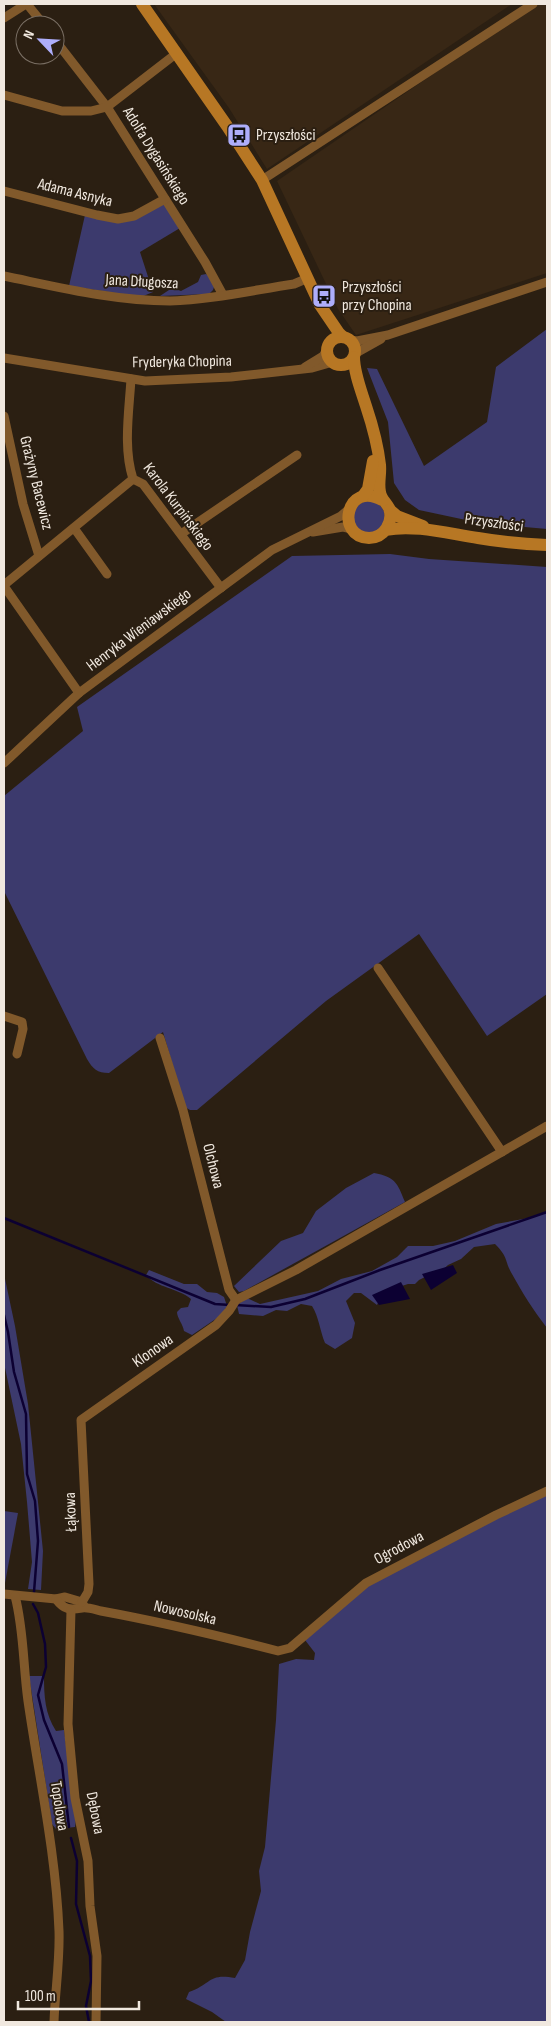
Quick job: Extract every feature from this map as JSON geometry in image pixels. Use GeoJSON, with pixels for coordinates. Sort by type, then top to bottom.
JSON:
{"type":"FeatureCollection","features":[{"type":"Feature","properties":{"kind":"street"},"geometry":{"type":"LineString","coordinates":[[4,18],[26,4],[35,15]]}},
{"type":"Feature","properties":{"kind":"street"},"geometry":{"type":"LineString","coordinates":[[142,4],[262,180],[320,305],[329,337],[330,359],[343,369],[362,394]]}},
{"type":"Feature","properties":{"kind":"street"},"geometry":{"type":"LineString","coordinates":[[262,180],[533,4]]}},
{"type":"Feature","properties":{"kind":"street","name":"Adolfa Dygasińskiego"},"geometry":{"type":"LineString","coordinates":[[65,53],[107,107],[205,262],[223,295]]}},
{"type":"Feature","properties":{"kind":"street"},"geometry":{"type":"LineString","coordinates":[[4,95],[62,111],[91,111],[107,107],[177,53]]}},
{"type":"Feature","properties":{"kind":"street","name":"Adama Asnyka"},"geometry":{"type":"LineString","coordinates":[[4,191],[97,216],[118,219],[134,216],[165,199]]}},
{"type":"Feature","properties":{"kind":"street","name":"Jana Długosza"},"geometry":{"type":"LineString","coordinates":[[4,276],[85,293],[172,301],[294,284],[308,278]]}},
{"type":"Feature","properties":{"kind":"street"},"geometry":{"type":"LineString","coordinates":[[328,347],[334,339],[347,338],[357,341],[388,335],[547,282]]}},
{"type":"Feature","properties":{"kind":"street"},"geometry":{"type":"LineString","coordinates":[[320,305],[339,333],[354,343],[362,394],[372,427],[380,465],[382,500]]}},
{"type":"Feature","properties":{"kind":"street"},"geometry":{"type":"LineString","coordinates":[[335,364],[349,363],[355,355],[388,335]]}},
{"type":"Feature","properties":{"kind":"street","name":"Fryderyka Chopina"},"geometry":{"type":"LineString","coordinates":[[303,368],[323,356],[328,347]]}},
{"type":"Feature","properties":{"kind":"street","name":"Fryderyka Chopina"},"geometry":{"type":"LineString","coordinates":[[4,358],[145,381],[231,377],[335,364]]}},
{"type":"Feature","properties":{"kind":"street","name":"Karola Kurpińskiego"},"geometry":{"type":"LineString","coordinates":[[131,379],[128,464],[133,479],[143,484],[221,588]]}},
{"type":"Feature","properties":{"kind":"street","name":"Grażyny Bacewicz"},"geometry":{"type":"LineString","coordinates":[[4,416],[23,504],[39,556]]}},
{"type":"Feature","properties":{"kind":"street"},"geometry":{"type":"LineString","coordinates":[[363,496],[376,496],[382,500],[390,510],[391,517],[386,530],[369,538],[356,534],[352,529],[349,523],[349,509],[368,489],[376,446]]}},
{"type":"Feature","properties":{"kind":"street"},"geometry":{"type":"LineString","coordinates":[[181,534],[297,454]]}},
{"type":"Feature","properties":{"kind":"street"},"geometry":{"type":"LineString","coordinates":[[79,694],[4,585],[133,479]]}},
{"type":"Feature","properties":{"kind":"street","name":"Henryka Wieniawskiego"},"geometry":{"type":"LineString","coordinates":[[4,763],[79,694],[272,550],[341,516],[349,509]]}},
{"type":"Feature","properties":{"kind":"street","name":"Przyszłości"},"geometry":{"type":"LineString","coordinates":[[390,510],[397,516],[437,531]]}},
{"type":"Feature","properties":{"kind":"street","name":"Henryka Wieniawskiego"},"geometry":{"type":"LineString","coordinates":[[302,534],[343,527],[352,529]]}},
{"type":"Feature","properties":{"kind":"street"},"geometry":{"type":"LineString","coordinates":[[74,528],[107,574]]}},
{"type":"Feature","properties":{"kind":"street","name":"Przyszłości"},"geometry":{"type":"LineString","coordinates":[[386,530],[394,528],[437,531],[501,542],[547,545]]}},
{"type":"Feature","properties":{"kind":"street"},"geometry":{"type":"LineString","coordinates":[[378,968],[502,1152]]}},
{"type":"Feature","properties":{"kind":"street"},"geometry":{"type":"LineString","coordinates":[[4,1016],[22,1022],[24,1029],[17,1054]]}},
{"type":"Feature","properties":{"kind":"street","name":"Olchowa"},"geometry":{"type":"LineString","coordinates":[[160,1038],[183,1110],[229,1290],[236,1300]]}},
{"type":"Feature","properties":{"kind":"street"},"geometry":{"type":"LineString","coordinates":[[236,1300],[296,1270],[547,1126]]}},
{"type":"Feature","properties":{"kind":"street","name":"Klonowa"},"geometry":{"type":"LineString","coordinates":[[81,1420],[216,1325],[229,1312],[236,1300]]}},
{"type":"Feature","properties":{"kind":"street","name":"Łąkowa"},"geometry":{"type":"LineString","coordinates":[[81,1420],[89,1584],[83,1605]]}},
{"type":"Feature","properties":{"kind":"street","name":"Ogrodowa"},"geometry":{"type":"LineString","coordinates":[[278,1651],[290,1648],[366,1583],[496,1514],[547,1491]]}},
{"type":"Feature","properties":{"kind":"street","name":"Nowosolska"},"geometry":{"type":"LineString","coordinates":[[4,1594],[56,1600],[65,1598],[83,1605],[162,1622],[278,1651]]}},
{"type":"Feature","properties":{"kind":"street","name":"Topolowa"},"geometry":{"type":"LineString","coordinates":[[15,1596],[18,1608],[25,1684],[49,1836],[57,1904],[59,1934],[54,2022]]}},
{"type":"Feature","properties":{"kind":"street","name":"Nowosolska"},"geometry":{"type":"LineString","coordinates":[[56,1600],[60,1605],[71,1610],[83,1605]]}},
{"type":"Feature","properties":{"kind":"street","name":"Dębowa"},"geometry":{"type":"LineString","coordinates":[[71,1610],[68,1724],[75,1798],[88,1861],[90,1906],[97,1956],[96,2022]]}},
{"type":"Feature","properties":{"kind":"shaded area"},"geometry":{"type":"Polygon","coordinates":[[[154,4],[512,4],[267,169],[229,108],[154,4]]]}},
{"type":"Feature","properties":{"kind":"shaded area"},"geometry":{"type":"Polygon","coordinates":[[[535,4],[547,4],[547,273],[356,335],[338,309],[277,181],[535,4]]]}},
{"type":"Feature","properties":{"kind":"shaded area"},"geometry":{"type":"Polygon","coordinates":[[[161,200],[180,228],[140,252],[153,292],[141,297],[69,286],[85,215],[117,222],[161,200]]]}},
{"type":"Feature","properties":{"kind":"shaded area"},"geometry":{"type":"Polygon","coordinates":[[[206,274],[212,278],[215,284],[209,294],[160,296],[172,288],[181,291],[198,282],[201,275],[206,274]]]}},
{"type":"Feature","properties":{"kind":"shaded area"},"geometry":{"type":"Polygon","coordinates":[[[547,329],[547,529],[480,523],[419,510],[405,500],[394,483],[388,422],[367,368],[377,369],[424,466],[487,422],[496,367],[547,329]]]}},
{"type":"Feature","properties":{"kind":"shaded area"},"geometry":{"type":"Polygon","coordinates":[[[369,501],[380,506],[385,517],[380,528],[369,533],[358,528],[353,517],[358,506],[369,501]]]}},
{"type":"Feature","properties":{"kind":"shaded area"},"geometry":{"type":"Polygon","coordinates":[[[390,554],[429,559],[547,567],[547,994],[487,1036],[419,934],[326,1001],[197,1110],[190,1110],[185,1107],[163,1032],[109,1073],[96,1070],[87,1059],[4,891],[4,796],[83,731],[77,707],[292,556],[390,554]]]}},
{"type":"Feature","properties":{"kind":"shaded area"},"geometry":{"type":"Polygon","coordinates":[[[374,1173],[391,1179],[397,1185],[405,1202],[244,1291],[239,1292],[234,1286],[281,1241],[303,1233],[316,1211],[346,1188],[374,1173]]]}},
{"type":"Feature","properties":{"kind":"shaded area"},"geometry":{"type":"Polygon","coordinates":[[[547,1211],[547,1328],[524,1295],[504,1256],[495,1244],[474,1247],[461,1259],[448,1265],[439,1273],[431,1274],[415,1284],[408,1284],[383,1292],[377,1305],[361,1293],[354,1293],[346,1301],[355,1323],[352,1338],[335,1349],[325,1343],[312,1306],[301,1304],[287,1311],[276,1310],[263,1316],[239,1314],[237,1305],[247,1298],[260,1304],[318,1291],[341,1279],[372,1271],[397,1257],[408,1246],[433,1246],[455,1241],[496,1224],[534,1217],[547,1211]]]}},
{"type":"Feature","properties":{"kind":"shaded area"},"geometry":{"type":"Polygon","coordinates":[[[453,1265],[457,1273],[431,1290],[422,1274],[453,1265]]]}},
{"type":"Feature","properties":{"kind":"shaded area"},"geometry":{"type":"Polygon","coordinates":[[[149,1270],[184,1284],[197,1284],[207,1292],[217,1293],[224,1297],[227,1306],[223,1314],[192,1335],[184,1331],[177,1312],[181,1308],[188,1307],[191,1299],[180,1292],[156,1283],[146,1275],[149,1270]]]}},
{"type":"Feature","properties":{"kind":"shaded area"},"geometry":{"type":"Polygon","coordinates":[[[4,1274],[28,1404],[43,1551],[41,1590],[28,1589],[32,1562],[21,1444],[4,1363],[4,1274]]]}},
{"type":"Feature","properties":{"kind":"shaded area"},"geometry":{"type":"Polygon","coordinates":[[[401,1282],[410,1299],[379,1305],[372,1295],[401,1282]]]}},
{"type":"Feature","properties":{"kind":"shaded area"},"geometry":{"type":"Polygon","coordinates":[[[547,1493],[547,2022],[226,2022],[212,2012],[186,1999],[189,1992],[210,1980],[220,1977],[235,1978],[245,1960],[261,1891],[259,1871],[265,1847],[279,1664],[296,1659],[314,1660],[315,1653],[305,1640],[366,1585],[547,1493]]]}},
{"type":"Feature","properties":{"kind":"shaded area"},"geometry":{"type":"Polygon","coordinates":[[[4,1511],[18,1513],[5,1583],[4,1583],[4,1511]]]}},
{"type":"Feature","properties":{"kind":"shaded area"},"geometry":{"type":"Polygon","coordinates":[[[29,1676],[44,1676],[45,1698],[49,1718],[56,1731],[64,1730],[76,1819],[75,1827],[56,1829],[52,1824],[29,1676]]]}},
{"type":"Feature","properties":{"kind":"waterway"},"geometry":{"type":"LineString","coordinates":[[235,1305],[271,1307],[305,1299],[380,1270],[547,1212]]}},
{"type":"Feature","properties":{"kind":"waterway"},"geometry":{"type":"LineString","coordinates":[[4,1218],[215,1304],[230,1305]]}},
{"type":"Feature","properties":{"kind":"waterway"},"geometry":{"type":"LineString","coordinates":[[4,1315],[14,1372],[26,1414],[27,1474],[35,1501],[38,1541],[34,1592]]}},
{"type":"Feature","properties":{"kind":"waterway"},"geometry":{"type":"LineString","coordinates":[[33,1604],[38,1613],[45,1644],[46,1667],[38,1695],[44,1720],[62,1764],[69,1827]]}},
{"type":"Feature","properties":{"kind":"waterway"},"geometry":{"type":"LineString","coordinates":[[71,1838],[77,1861],[76,1904],[90,1956],[91,1981],[86,2006],[89,2022]]}},
{"type":"Feature","properties":{"kind":"place","name":"Przyszłości"},"geometry":{"type":"Point","coordinates":[239,135]}},
{"type":"Feature","properties":{"kind":"place","name":"Przyszłości przy Chopina"},"geometry":{"type":"Point","coordinates":[324,296]}}]}
